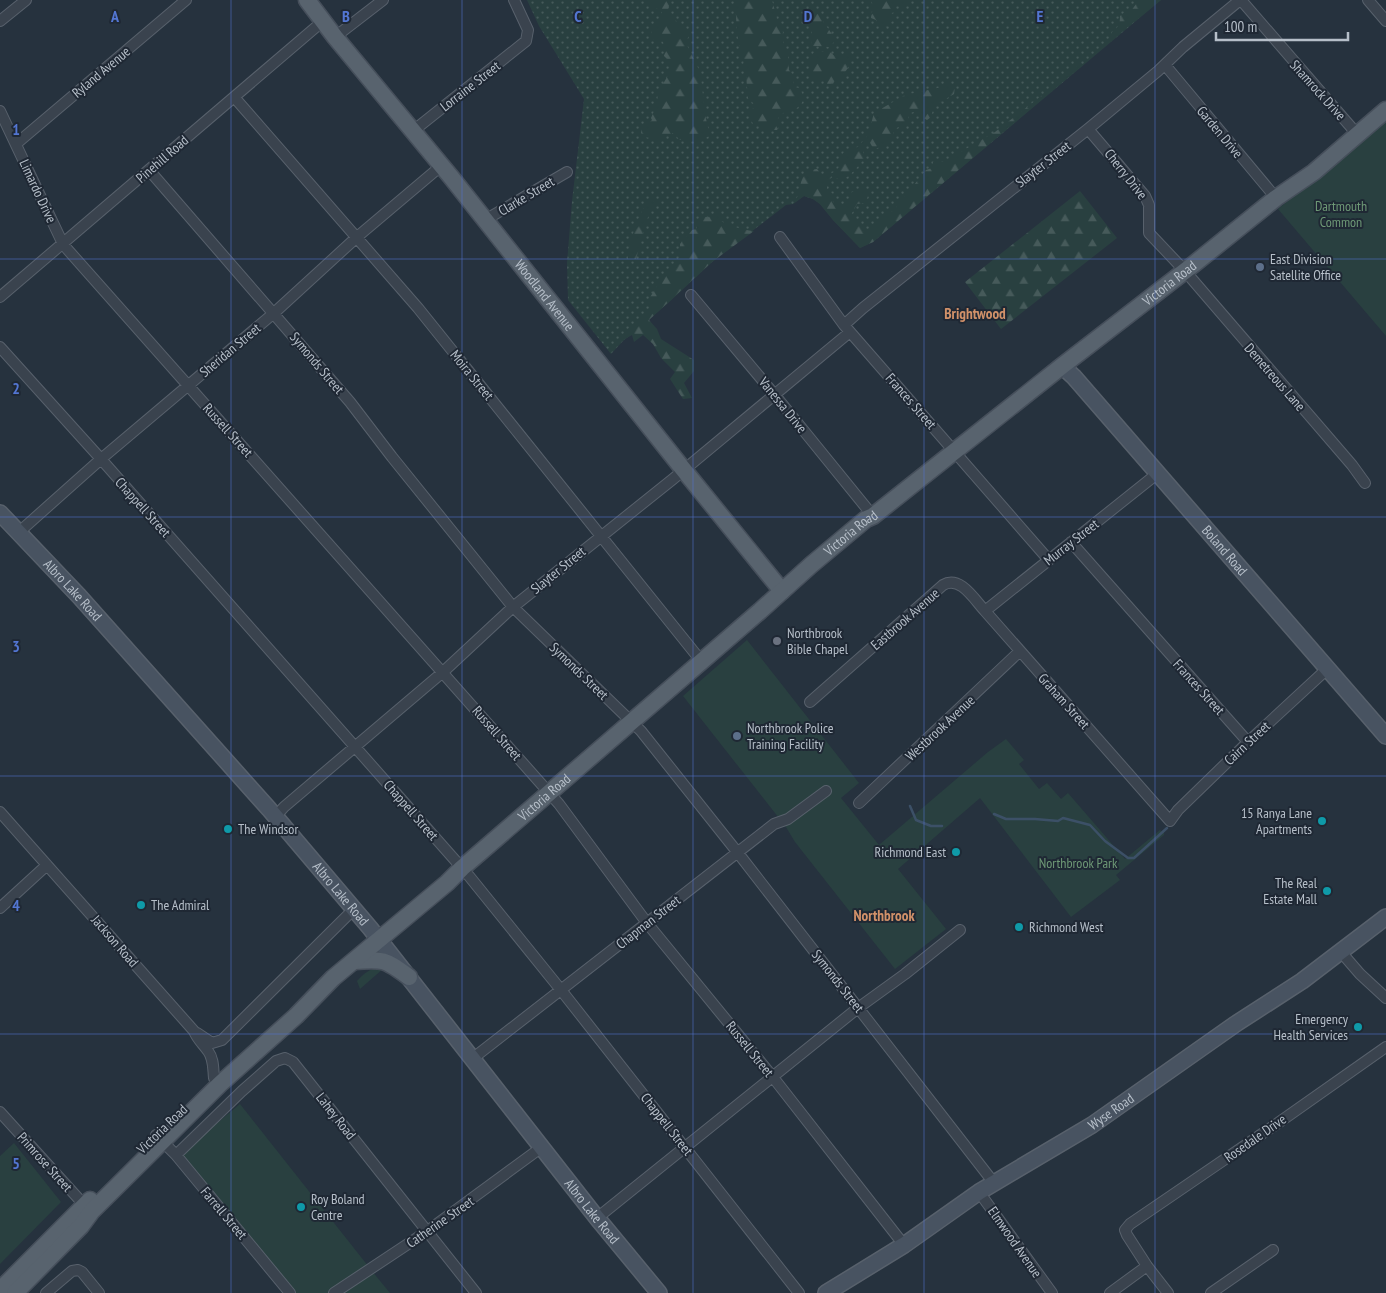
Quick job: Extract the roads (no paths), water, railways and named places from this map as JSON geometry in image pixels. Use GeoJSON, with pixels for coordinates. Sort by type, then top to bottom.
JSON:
{"type":"FeatureCollection","features":[{"type":"Feature","properties":{"kind":"main road","name":"Woodland Avenue"},"geometry":{"type":"LineString","coordinates":[[307,0],[782,591]]}},
{"type":"Feature","properties":{"kind":"main road","name":"Victoria Road"},"geometry":{"type":"LineString","coordinates":[[159,1137],[296,1016],[333,978],[447,883],[811,565],[866,519],[873,516],[955,452],[1276,198],[1314,172],[1386,110]]}},
{"type":"Feature","properties":{"kind":"main road","name":"Boland Road"},"geometry":{"type":"LineString","coordinates":[[1062,366],[1074,377],[1386,736]]}},
{"type":"Feature","properties":{"kind":"main road","name":"Albro Lake Road"},"geometry":{"type":"LineString","coordinates":[[0,513],[79,596],[275,817],[378,940],[597,1218],[659,1293]]}},
{"type":"Feature","properties":{"kind":"main road"},"geometry":{"type":"LineString","coordinates":[[766,572],[779,574],[795,573],[811,565]]}},
{"type":"Feature","properties":{"kind":"main road","name":"Wyse Road"},"geometry":{"type":"LineString","coordinates":[[829,1292],[904,1245],[979,1192],[1092,1124],[1237,1023],[1302,981],[1386,917]]}},
{"type":"Feature","properties":{"kind":"main road"},"geometry":{"type":"LineString","coordinates":[[354,961],[381,960],[387,962],[408,978]]}},
{"type":"Feature","properties":{"kind":"main road","name":"Victoria Road"},"geometry":{"type":"LineString","coordinates":[[0,1290],[88,1209],[214,1078],[289,1009],[318,986],[333,978]]}},
{"type":"Feature","properties":{"kind":"main road","name":"Victoria Road"},"geometry":{"type":"LineString","coordinates":[[15,1293],[81,1226],[88,1209]]}},
{"type":"Feature","properties":{"kind":"street"},"geometry":{"type":"LineString","coordinates":[[0,21],[26,0]]}},
{"type":"Feature","properties":{"kind":"street","name":"Ryland Avenue"},"geometry":{"type":"LineString","coordinates":[[16,144],[186,0]]}},
{"type":"Feature","properties":{"kind":"street"},"geometry":{"type":"LineString","coordinates":[[335,37],[383,0]]}},
{"type":"Feature","properties":{"kind":"street","name":"Lorraine Street"},"geometry":{"type":"LineString","coordinates":[[413,131],[526,41],[528,30],[514,0]]}},
{"type":"Feature","properties":{"kind":"street","name":"Slayter Street"},"geometry":{"type":"LineString","coordinates":[[275,817],[284,807],[443,672],[513,607],[774,394],[847,329],[863,308],[1088,129],[1240,0]]}},
{"type":"Feature","properties":{"kind":"street","name":"Shamrock Drive"},"geometry":{"type":"LineString","coordinates":[[1240,0],[1357,134]]}},
{"type":"Feature","properties":{"kind":"street"},"geometry":{"type":"LineString","coordinates":[[1368,0],[1386,21]]}},
{"type":"Feature","properties":{"kind":"street","name":"Pinehill Road"},"geometry":{"type":"LineString","coordinates":[[0,297],[323,21]]}},
{"type":"Feature","properties":{"kind":"street","name":"Garden Drive"},"geometry":{"type":"LineString","coordinates":[[1165,65],[1276,198]]}},
{"type":"Feature","properties":{"kind":"street","name":"Moira Street"},"geometry":{"type":"LineString","coordinates":[[234,97],[418,308],[702,662]]}},
{"type":"Feature","properties":{"kind":"street","name":"Limardo Drive"},"geometry":{"type":"LineString","coordinates":[[0,111],[63,244]]}},
{"type":"Feature","properties":{"kind":"street","name":"Cherry Drive"},"geometry":{"type":"LineString","coordinates":[[1088,129],[1145,196],[1149,205],[1149,232],[1185,271]]}},
{"type":"Feature","properties":{"kind":"street","name":"Sheridan Street"},"geometry":{"type":"LineString","coordinates":[[18,533],[101,459],[274,313],[357,237],[441,166]]}},
{"type":"Feature","properties":{"kind":"street","name":"Symonds Street"},"geometry":{"type":"LineString","coordinates":[[149,170],[350,402],[513,607],[641,731],[994,1183]]}},
{"type":"Feature","properties":{"kind":"street","name":"Clarke Street"},"geometry":{"type":"LineString","coordinates":[[485,220],[568,172]]}},
{"type":"Feature","properties":{"kind":"street","name":"Frances Street"},"geometry":{"type":"LineString","coordinates":[[780,237],[847,329],[1048,559]]}},
{"type":"Feature","properties":{"kind":"street","name":"Russell Street"},"geometry":{"type":"LineString","coordinates":[[63,244],[559,804],[647,923],[772,1076],[904,1245]]}},
{"type":"Feature","properties":{"kind":"street","name":"Demetreous Lane"},"geometry":{"type":"LineString","coordinates":[[1185,271],[1366,483]]}},
{"type":"Feature","properties":{"kind":"street","name":"Vanessa Drive"},"geometry":{"type":"LineString","coordinates":[[691,295],[873,516]]}},
{"type":"Feature","properties":{"kind":"street","name":"Chappell Street"},"geometry":{"type":"LineString","coordinates":[[0,346],[462,868],[685,1146],[799,1293]]}},
{"type":"Feature","properties":{"kind":"street","name":"Murray Street"},"geometry":{"type":"LineString","coordinates":[[985,610],[994,605],[1048,559],[1158,473]]}},
{"type":"Feature","properties":{"kind":"street","name":"Frances Street"},"geometry":{"type":"LineString","coordinates":[[1071,542],[1248,742]]}},
{"type":"Feature","properties":{"kind":"street","name":"Eastbrook Avenue"},"geometry":{"type":"LineString","coordinates":[[810,702],[943,586],[949,582],[957,583]]}},
{"type":"Feature","properties":{"kind":"street","name":"Graham Street"},"geometry":{"type":"LineString","coordinates":[[957,583],[985,610],[1170,821]]}},
{"type":"Feature","properties":{"kind":"street","name":"Westbrook Avenue"},"geometry":{"type":"LineString","coordinates":[[859,804],[1020,651]]}},
{"type":"Feature","properties":{"kind":"street","name":"Cairn Street"},"geometry":{"type":"LineString","coordinates":[[1170,821],[1178,810],[1248,742],[1327,669]]}},
{"type":"Feature","properties":{"kind":"street","name":"Chapman Street"},"geometry":{"type":"LineString","coordinates":[[472,1059],[774,824],[788,818],[826,791]]}},
{"type":"Feature","properties":{"kind":"street","name":"Jackson Road"},"geometry":{"type":"LineString","coordinates":[[0,812],[194,1031],[196,1038],[208,1051],[212,1060],[214,1078]]}},
{"type":"Feature","properties":{"kind":"street"},"geometry":{"type":"LineString","coordinates":[[0,908],[47,866]]}},
{"type":"Feature","properties":{"kind":"street"},"geometry":{"type":"LineString","coordinates":[[194,1031],[212,1043],[222,1040],[353,910]]}},
{"type":"Feature","properties":{"kind":"street"},"geometry":{"type":"LineString","coordinates":[[597,1218],[772,1076],[960,930]]}},
{"type":"Feature","properties":{"kind":"street"},"geometry":{"type":"LineString","coordinates":[[1341,952],[1360,974],[1386,998]]}},
{"type":"Feature","properties":{"kind":"street","name":"Rosedale Drive"},"geometry":{"type":"LineString","coordinates":[[1147,1266],[1127,1235],[1125,1230],[1130,1224],[1386,1047]]}},
{"type":"Feature","properties":{"kind":"street","name":"Lahey Road"},"geometry":{"type":"LineString","coordinates":[[176,1155],[242,1091],[276,1061],[285,1058],[293,1062],[476,1293]]}},
{"type":"Feature","properties":{"kind":"street","name":"Primrose Street"},"geometry":{"type":"LineString","coordinates":[[0,1112],[88,1209]]}},
{"type":"Feature","properties":{"kind":"street","name":"Farrell Street"},"geometry":{"type":"LineString","coordinates":[[159,1137],[290,1293]]}},
{"type":"Feature","properties":{"kind":"street","name":"Catherine Street"},"geometry":{"type":"LineString","coordinates":[[334,1293],[426,1232],[542,1147]]}},
{"type":"Feature","properties":{"kind":"street","name":"Elmwood Avenue"},"geometry":{"type":"LineString","coordinates":[[979,1192],[1052,1293]]}},
{"type":"Feature","properties":{"kind":"street"},"geometry":{"type":"LineString","coordinates":[[1211,1293],[1273,1250]]}},
{"type":"Feature","properties":{"kind":"street"},"geometry":{"type":"LineString","coordinates":[[1110,1293],[1147,1266],[1168,1293]]}},
{"type":"Feature","properties":{"kind":"street"},"geometry":{"type":"LineString","coordinates":[[46,1293],[72,1271],[78,1270],[82,1272],[99,1293]]}},
{"type":"Feature","properties":{"kind":"waterway"},"geometry":{"type":"LineString","coordinates":[[910,806],[916,820],[931,826],[942,826]]}},
{"type":"Feature","properties":{"kind":"waterway"},"geometry":{"type":"LineString","coordinates":[[994,814],[1006,819],[1058,821],[1063,818],[1090,825],[1105,841],[1128,858],[1134,858],[1167,828]]}},
{"type":"Feature","properties":{"kind":"place","name":"East Division Satellite Office"},"geometry":{"type":"Point","coordinates":[1260,267]}},
{"type":"Feature","properties":{"kind":"place","name":"Northbrook Bible Chapel"},"geometry":{"type":"Point","coordinates":[777,641]}},
{"type":"Feature","properties":{"kind":"place","name":"Northbrook Police Training Facility"},"geometry":{"type":"Point","coordinates":[737,736]}},
{"type":"Feature","properties":{"kind":"place","name":"15 Ranya Lane Apartments"},"geometry":{"type":"Point","coordinates":[1322,821]}},
{"type":"Feature","properties":{"kind":"place","name":"The Windsor"},"geometry":{"type":"Point","coordinates":[228,829]}},
{"type":"Feature","properties":{"kind":"place","name":"Richmond East"},"geometry":{"type":"Point","coordinates":[956,852]}},
{"type":"Feature","properties":{"kind":"place","name":"The Real Estate Mall"},"geometry":{"type":"Point","coordinates":[1327,891]}},
{"type":"Feature","properties":{"kind":"place","name":"The Admiral"},"geometry":{"type":"Point","coordinates":[141,905]}},
{"type":"Feature","properties":{"kind":"place","name":"Richmond West"},"geometry":{"type":"Point","coordinates":[1019,927]}},
{"type":"Feature","properties":{"kind":"place","name":"Emergency Health Services"},"geometry":{"type":"Point","coordinates":[1358,1027]}},
{"type":"Feature","properties":{"kind":"place","name":"Roy Boland Centre"},"geometry":{"type":"Point","coordinates":[301,1207]}},
{"type":"Feature","properties":{"kind":"district","name":"Brightwood"},"geometry":{"type":"Point","coordinates":[975,313]}},
{"type":"Feature","properties":{"kind":"district","name":"Northbrook"},"geometry":{"type":"Point","coordinates":[884,915]}},
{"type":"Feature","properties":{"kind":"park label","name":"Dartmouth Common"},"geometry":{"type":"Point","coordinates":[1341,214]}},
{"type":"Feature","properties":{"kind":"park label","name":"Northbrook Park"},"geometry":{"type":"Point","coordinates":[1078,863]}}]}
